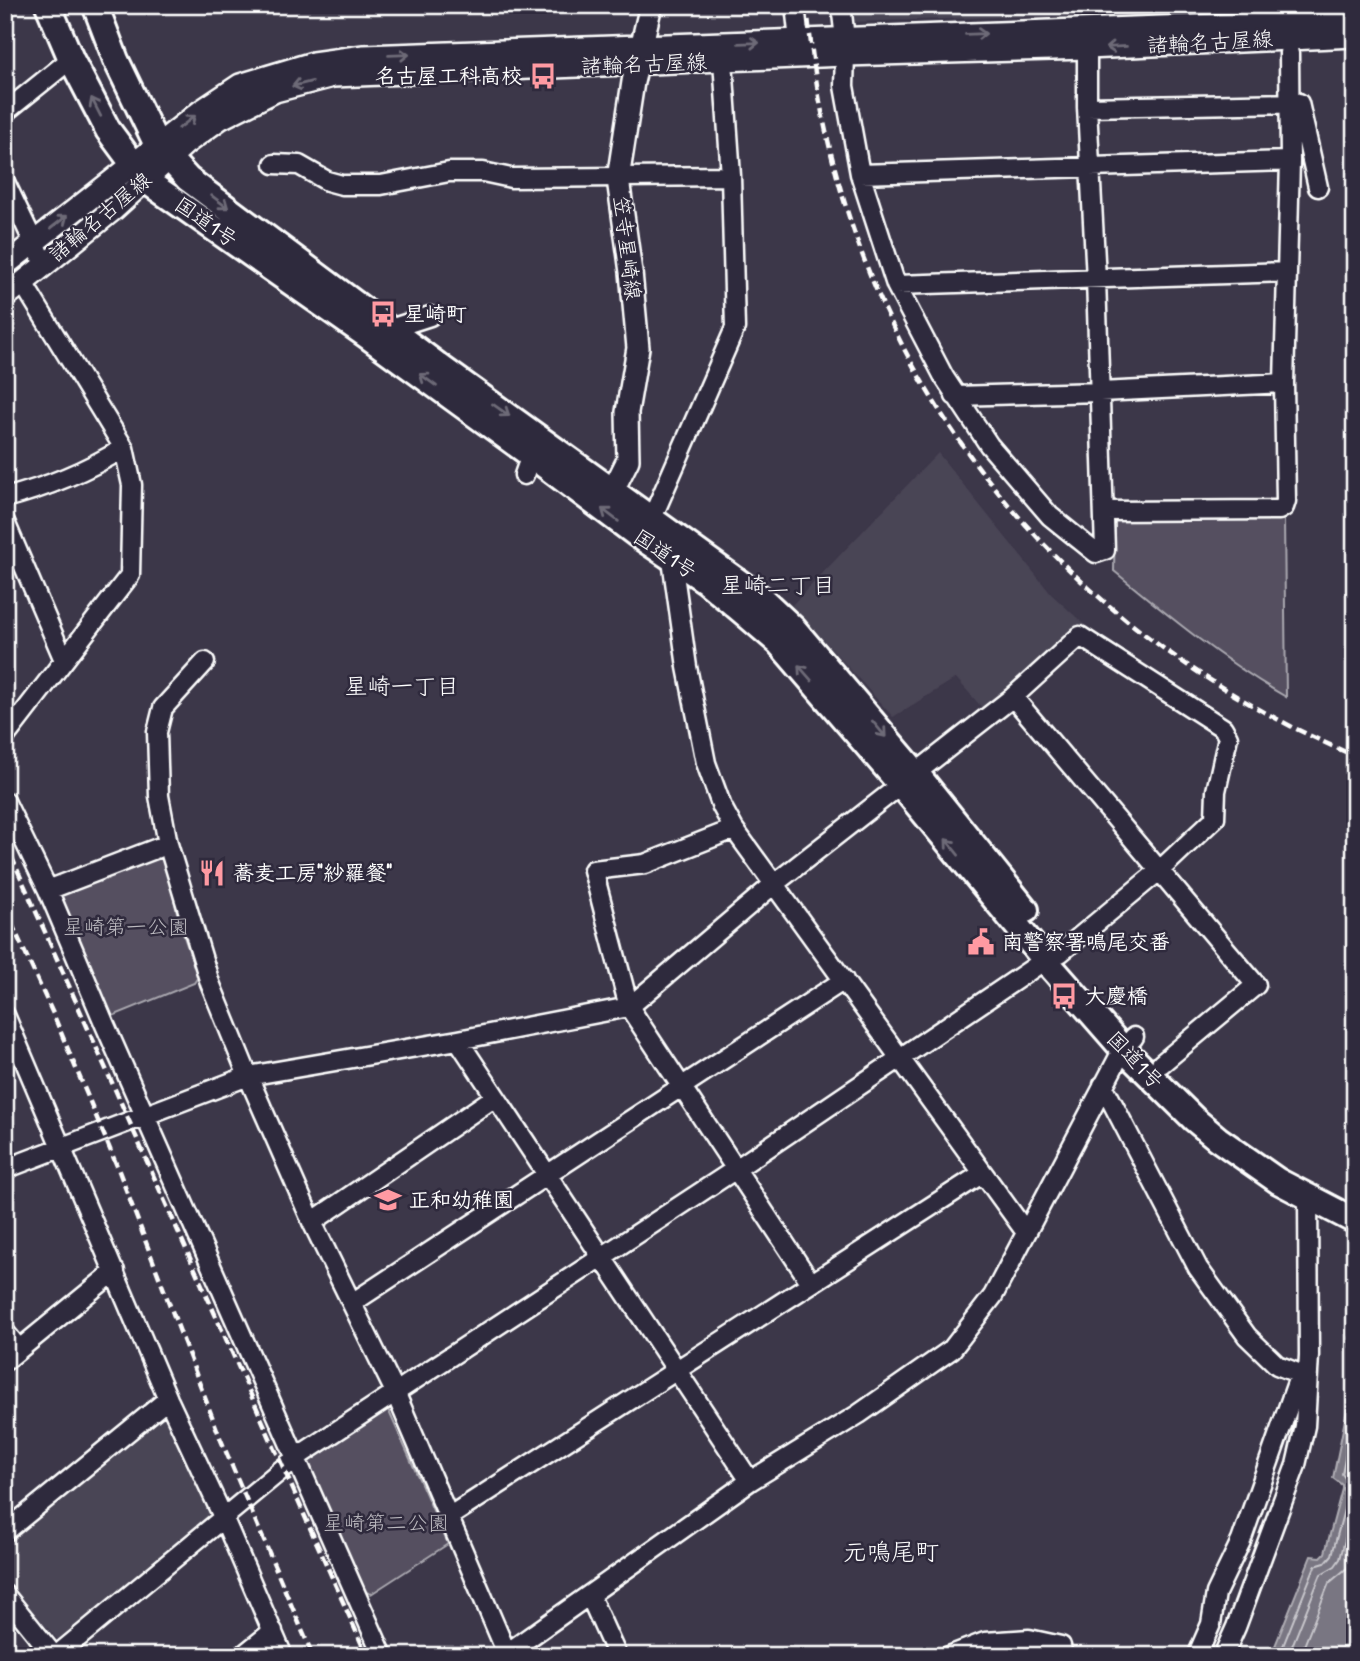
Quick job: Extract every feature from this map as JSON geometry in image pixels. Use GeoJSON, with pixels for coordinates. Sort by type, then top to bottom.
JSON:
{"type":"FeatureCollection","features":[{"type":"Feature","properties":{"kind":"highway","name":"国道1号"},"geometry":{"type":"LineString","coordinates":[[48,5],[71,59],[108,130],[139,172],[528,465],[706,581],[779,643],[909,779]]}},
{"type":"Feature","properties":{"kind":"highway","name":"国道1号"},"geometry":{"type":"LineString","coordinates":[[95,5],[116,60],[163,151],[188,178],[390,329],[761,598],[794,629],[909,779],[1052,956],[1194,1119],[1278,1181],[1355,1204]]}},
{"type":"Feature","properties":{"kind":"highway","name":"国道1号"},"geometry":{"type":"LineString","coordinates":[[1128,1043],[1161,1064],[1205,1108],[1313,1193],[1355,1221]]}},
{"type":"Feature","properties":{"kind":"main road","name":"笠寺星崎線"},"geometry":{"type":"LineString","coordinates":[[613,490],[628,460],[627,412],[638,348],[618,179],[639,55],[651,5]]}},
{"type":"Feature","properties":{"kind":"main road","name":"諸輪名古屋線"},"geometry":{"type":"LineString","coordinates":[[639,55],[723,61],[845,47],[1331,29],[1355,20]]}},
{"type":"Feature","properties":{"kind":"main road","name":"諸輪名古屋線"},"geometry":{"type":"LineString","coordinates":[[1331,29],[1355,36]]}},
{"type":"Feature","properties":{"kind":"main road","name":"諸輪名古屋線"},"geometry":{"type":"LineString","coordinates":[[5,265],[34,242],[139,172],[163,151],[275,91],[333,76],[799,41],[845,47]]}},
{"type":"Feature","properties":{"kind":"main road","name":"諸輪名古屋線"},"geometry":{"type":"LineString","coordinates":[[5,297],[114,209],[139,172]]}},
{"type":"Feature","properties":{"kind":"street"},"geometry":{"type":"LineString","coordinates":[[795,5],[799,41]]}},
{"type":"Feature","properties":{"kind":"street"},"geometry":{"type":"LineString","coordinates":[[841,5],[845,47],[844,86],[860,174],[896,285],[955,396],[989,445],[1050,516],[1096,553],[1105,550],[1087,107],[1087,39]]}},
{"type":"Feature","properties":{"kind":"street"},"geometry":{"type":"LineString","coordinates":[[1104,511],[1279,510],[1284,507],[1284,383],[1290,161],[1289,53]]}},
{"type":"Feature","properties":{"kind":"street"},"geometry":{"type":"LineString","coordinates":[[5,112],[71,59]]}},
{"type":"Feature","properties":{"kind":"street"},"geometry":{"type":"LineString","coordinates":[[723,61],[735,328],[652,518],[671,560],[687,667],[706,763],[722,807],[734,829],[1025,1231]]}},
{"type":"Feature","properties":{"kind":"street"},"geometry":{"type":"LineString","coordinates":[[1087,107],[1299,103],[1318,187]]}},
{"type":"Feature","properties":{"kind":"street"},"geometry":{"type":"LineString","coordinates":[[860,174],[1290,161]]}},
{"type":"Feature","properties":{"kind":"street"},"geometry":{"type":"LineString","coordinates":[[274,164],[299,166],[327,181],[342,185],[381,185],[449,172],[483,172],[511,178],[730,176]]}},
{"type":"Feature","properties":{"kind":"street"},"geometry":{"type":"LineString","coordinates":[[5,181],[44,264]]}},
{"type":"Feature","properties":{"kind":"street"},"geometry":{"type":"LineString","coordinates":[[896,285],[1287,272]]}},
{"type":"Feature","properties":{"kind":"street"},"geometry":{"type":"LineString","coordinates":[[5,737],[130,575],[132,485],[124,448],[23,283]]}},
{"type":"Feature","properties":{"kind":"street"},"geometry":{"type":"LineString","coordinates":[[390,329],[430,316]]}},
{"type":"Feature","properties":{"kind":"street"},"geometry":{"type":"LineString","coordinates":[[955,396],[1284,383]]}},
{"type":"Feature","properties":{"kind":"street"},"geometry":{"type":"LineString","coordinates":[[5,498],[42,488],[91,468],[124,448]]}},
{"type":"Feature","properties":{"kind":"street"},"geometry":{"type":"LineString","coordinates":[[5,522],[64,660]]}},
{"type":"Feature","properties":{"kind":"street"},"geometry":{"type":"LineString","coordinates":[[5,1170],[247,1076],[629,1007],[774,884],[1013,696],[1080,636],[1223,728],[1228,737],[1216,791],[1215,818],[1160,870],[1052,956],[602,1258],[297,1457],[55,1656],[5,1595]]}},
{"type":"Feature","properties":{"kind":"street"},"geometry":{"type":"LineString","coordinates":[[205,662],[163,708],[157,732],[159,796],[168,844],[210,983],[247,1076],[312,1222],[396,1394],[506,1655],[750,1481],[859,1414],[952,1349],[993,1296],[1025,1231],[1128,1043]]}},
{"type":"Feature","properties":{"kind":"street"},"geometry":{"type":"LineString","coordinates":[[1013,696],[1256,985],[1161,1064]]}},
{"type":"Feature","properties":{"kind":"street"},"geometry":{"type":"LineString","coordinates":[[5,801],[48,890],[383,1656]]}},
{"type":"Feature","properties":{"kind":"street"},"geometry":{"type":"LineString","coordinates":[[734,829],[645,864],[593,870],[629,1007],[811,1283]]}},
{"type":"Feature","properties":{"kind":"street"},"geometry":{"type":"LineString","coordinates":[[48,890],[168,844]]}},
{"type":"Feature","properties":{"kind":"street"},"geometry":{"type":"LineString","coordinates":[[352,1303],[844,980]]}},
{"type":"Feature","properties":{"kind":"street"},"geometry":{"type":"LineString","coordinates":[[5,1015],[63,1147],[167,1399],[224,1519],[283,1656]]}},
{"type":"Feature","properties":{"kind":"street"},"geometry":{"type":"LineString","coordinates":[[458,1040],[750,1481]]}},
{"type":"Feature","properties":{"kind":"street"},"geometry":{"type":"LineString","coordinates":[[1103,1085],[1198,1268],[1247,1336],[1277,1365],[1304,1373]]}},
{"type":"Feature","properties":{"kind":"street"},"geometry":{"type":"LineString","coordinates":[[312,1222],[495,1097]]}},
{"type":"Feature","properties":{"kind":"street"},"geometry":{"type":"LineString","coordinates":[[447,1518],[983,1173]]}},
{"type":"Feature","properties":{"kind":"street"},"geometry":{"type":"LineString","coordinates":[[1223,1656],[1237,1627],[1296,1465],[1305,1426],[1304,1373],[1313,1193]]}},
{"type":"Feature","properties":{"kind":"street"},"geometry":{"type":"LineString","coordinates":[[5,1332],[12,1355],[115,1271]]}},
{"type":"Feature","properties":{"kind":"street"},"geometry":{"type":"LineString","coordinates":[[1196,1656],[1211,1624],[1216,1593],[1241,1541],[1304,1373]]}},
{"type":"Feature","properties":{"kind":"street"},"geometry":{"type":"LineString","coordinates":[[5,1532],[167,1399]]}},
{"type":"Feature","properties":{"kind":"street"},"geometry":{"type":"LineString","coordinates":[[590,1596],[617,1656]]}},
{"type":"Feature","properties":{"kind":"street"},"geometry":{"type":"LineString","coordinates":[[242,1656],[273,1631]]}},
{"type":"Feature","properties":{"kind":"street"},"geometry":{"type":"LineString","coordinates":[[949,1656],[985,1642],[1029,1639],[1062,1646],[1063,1656]]}},
{"type":"Feature","properties":{"kind":"shaded area"},"geometry":{"type":"Polygon","coordinates":[[[848,5],[1279,5],[1279,8],[850,22],[848,5]]]}},
{"type":"Feature","properties":{"kind":"shaded area"},"geometry":{"type":"Polygon","coordinates":[[[938,453],[1051,594],[1085,625],[985,711],[956,678],[893,717],[792,605],[938,453]]]}},
{"type":"Feature","properties":{"kind":"shaded area"},"geometry":{"type":"Polygon","coordinates":[[[161,1416],[168,1418],[209,1511],[208,1518],[58,1640],[5,1580],[5,1540],[161,1416]]]}},
{"type":"Feature","properties":{"kind":"green space"},"geometry":{"type":"Polygon","coordinates":[[[1284,519],[1286,697],[1218,653],[1114,571],[1115,520],[1284,519]]]}},
{"type":"Feature","properties":{"kind":"green space","name":"星崎第一公園"},"geometry":{"type":"Polygon","coordinates":[[[156,855],[164,857],[180,925],[198,977],[194,983],[113,1016],[104,1011],[55,896],[156,855]]]}},
{"type":"Feature","properties":{"kind":"green space","name":"星崎第二公園"},"geometry":{"type":"Polygon","coordinates":[[[387,1407],[448,1544],[371,1594],[361,1590],[308,1468],[310,1460],[387,1407]]]}},
{"type":"Feature","properties":{"kind":"water"},"geometry":{"type":"Polygon","coordinates":[[[1355,1102],[1355,1656],[1271,1656],[1311,1556],[1321,1557],[1325,1553],[1342,1489],[1342,1485],[1333,1478],[1351,1390],[1355,1102]]]}},
{"type":"Feature","properties":{"kind":"railway"},"geometry":{"type":"LineString","coordinates":[[807,5],[826,131],[860,249],[909,359],[973,459],[1050,550],[1139,630],[1241,699],[1355,756]]}},
{"type":"Feature","properties":{"kind":"railway"},"geometry":{"type":"LineString","coordinates":[[5,842],[367,1656]]}},
{"type":"Feature","properties":{"kind":"railway"},"geometry":{"type":"LineString","coordinates":[[5,909],[54,1016],[117,1166],[221,1440],[313,1656]]}},
{"type":"Feature","properties":{"kind":"place","name":"名古屋工科高校"},"geometry":{"type":"Point","coordinates":[543,76]}},
{"type":"Feature","properties":{"kind":"place","name":"星崎町"},"geometry":{"type":"Point","coordinates":[383,314]}},
{"type":"Feature","properties":{"kind":"place","name":"蕎麦工房\"紗羅餐\""},"geometry":{"type":"Point","coordinates":[212,873]}},
{"type":"Feature","properties":{"kind":"place","name":"南警察署鳴尾交番"},"geometry":{"type":"Point","coordinates":[981,942]}},
{"type":"Feature","properties":{"kind":"place","name":"大慶橋"},"geometry":{"type":"Point","coordinates":[1064,996]}},
{"type":"Feature","properties":{"kind":"place","name":"正和幼稚園"},"geometry":{"type":"Point","coordinates":[388,1200]}},
{"type":"Feature","properties":{"kind":"district","name":"星崎二丁目"},"geometry":{"type":"Point","coordinates":[778,585]}},
{"type":"Feature","properties":{"kind":"district","name":"星崎一丁目"},"geometry":{"type":"Point","coordinates":[402,686]}},
{"type":"Feature","properties":{"kind":"district","name":"元鳴尾町"},"geometry":{"type":"Point","coordinates":[891,1552]}}]}
